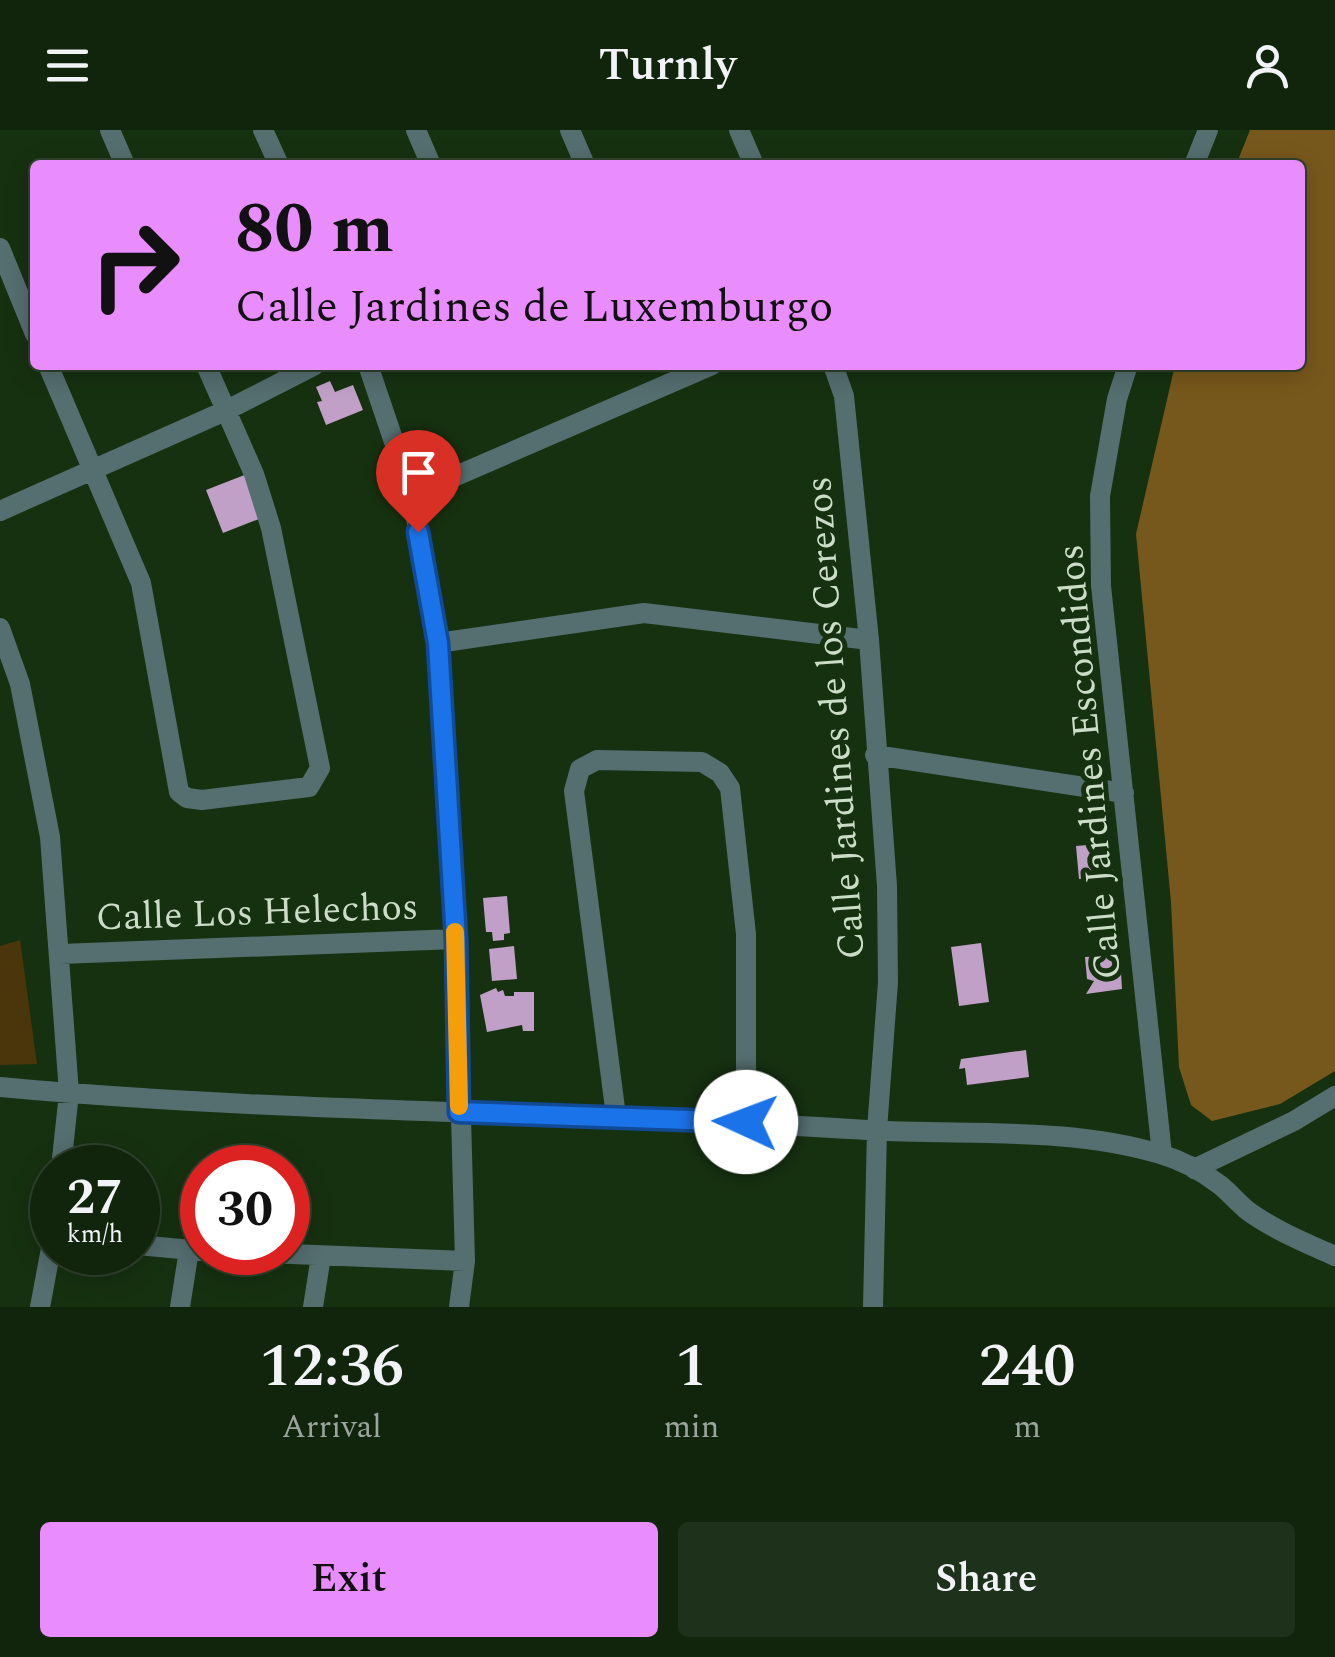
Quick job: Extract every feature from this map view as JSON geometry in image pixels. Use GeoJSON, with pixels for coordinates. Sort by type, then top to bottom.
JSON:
{"type":"FeatureCollection","features":[{"type":"Feature","properties":{"kind":"street"},"geometry":{"type":"LineString","coordinates":[[110,130],[123,160]]}},
{"type":"Feature","properties":{"kind":"street"},"geometry":{"type":"LineString","coordinates":[[264,130],[278,160]]}},
{"type":"Feature","properties":{"kind":"street"},"geometry":{"type":"LineString","coordinates":[[416,130],[429,160]]}},
{"type":"Feature","properties":{"kind":"street"},"geometry":{"type":"LineString","coordinates":[[570,130],[583,160]]}},
{"type":"Feature","properties":{"kind":"street"},"geometry":{"type":"LineString","coordinates":[[738,130],[752,160]]}},
{"type":"Feature","properties":{"kind":"street"},"geometry":{"type":"LineString","coordinates":[[1196,160],[1208,130]]}},
{"type":"Feature","properties":{"kind":"street"},"geometry":{"type":"LineString","coordinates":[[0,248],[30,322]]}},
{"type":"Feature","properties":{"kind":"street"},"geometry":{"type":"LineString","coordinates":[[50,370],[142,583],[180,792],[187,798],[202,800],[308,786],[320,768],[271,528],[254,474],[208,370]]}},
{"type":"Feature","properties":{"kind":"street"},"geometry":{"type":"LineString","coordinates":[[0,511],[225,411],[306,370]]}},
{"type":"Feature","properties":{"kind":"street"},"geometry":{"type":"LineString","coordinates":[[370,370],[412,495],[438,643],[456,939],[465,1260],[459,1307]]}},
{"type":"Feature","properties":{"kind":"street"},"geometry":{"type":"LineString","coordinates":[[412,495],[700,370]]}},
{"type":"Feature","properties":{"kind":"street","name":"Calle Jardines de los Cerezos"},"geometry":{"type":"LineString","coordinates":[[835,370],[844,396],[869,640],[888,886],[888,982],[877,1130],[873,1307]]}},
{"type":"Feature","properties":{"kind":"street","name":"Calle Jardines Escondidos"},"geometry":{"type":"LineString","coordinates":[[1126,370],[1117,399],[1100,496],[1101,586],[1162,1154]]}},
{"type":"Feature","properties":{"kind":"street"},"geometry":{"type":"LineString","coordinates":[[438,643],[644,613],[869,640]]}},
{"type":"Feature","properties":{"kind":"street"},"geometry":{"type":"LineString","coordinates":[[0,628],[20,684],[50,836],[69,1094],[63,1145]]}},
{"type":"Feature","properties":{"kind":"street"},"geometry":{"type":"LineString","coordinates":[[875,754],[1124,793]]}},
{"type":"Feature","properties":{"kind":"street"},"geometry":{"type":"LineString","coordinates":[[616,1116],[574,791],[580,769],[597,760],[702,762],[720,773],[730,788],[746,934],[746,1122]]}},
{"type":"Feature","properties":{"kind":"street","name":"Calle Los Helechos"},"geometry":{"type":"LineString","coordinates":[[60,954],[456,939]]}},
{"type":"Feature","properties":{"kind":"street"},"geometry":{"type":"LineString","coordinates":[[0,1087],[69,1094],[746,1122],[1108,1143],[1162,1154],[1194,1169],[1220,1184],[1248,1210],[1335,1256]]}},
{"type":"Feature","properties":{"kind":"street"},"geometry":{"type":"LineString","coordinates":[[1194,1169],[1294,1121],[1335,1096]]}},
{"type":"Feature","properties":{"kind":"street"},"geometry":{"type":"LineString","coordinates":[[310,1255],[465,1260]]}},
{"type":"Feature","properties":{"kind":"street"},"geometry":{"type":"LineString","coordinates":[[314,1307],[320,1256]]}},
{"type":"Feature","properties":{"kind":"street"},"geometry":{"type":"LineString","coordinates":[[40,1307],[46,1275]]}},
{"type":"Feature","properties":{"kind":"street"},"geometry":{"type":"LineString","coordinates":[[180,1307],[189,1275]]}},
{"type":"Feature","properties":{"kind":"shaded area"},"geometry":{"type":"Polygon","coordinates":[[[1250,130],[1335,130],[1335,1071],[1280,1104],[1212,1121],[1191,1105],[1179,1067],[1171,902],[1136,534],[1174,370],[1305,370],[1305,160],[1238,160],[1250,130]]]}},
{"type":"Feature","properties":{"kind":"shaded area"},"geometry":{"type":"Polygon","coordinates":[[[20,940],[37,1064],[0,1065],[0,946],[20,940]]]}},
{"type":"Feature","properties":{"kind":"building"},"geometry":{"type":"Polygon","coordinates":[[[330,381],[335,392],[353,385],[363,410],[326,425],[316,387],[330,381]]]}},
{"type":"Feature","properties":{"kind":"building"},"geometry":{"type":"Polygon","coordinates":[[[247,474],[264,517],[223,533],[206,490],[247,474]]]}},
{"type":"Feature","properties":{"kind":"building"},"geometry":{"type":"Polygon","coordinates":[[[1110,843],[1113,872],[1079,879],[1076,846],[1110,843]]]}},
{"type":"Feature","properties":{"kind":"building"},"geometry":{"type":"Polygon","coordinates":[[[507,896],[510,933],[504,934],[504,940],[493,941],[492,932],[486,932],[483,898],[507,896]]]}},
{"type":"Feature","properties":{"kind":"building"},"geometry":{"type":"Polygon","coordinates":[[[981,943],[989,1002],[959,1006],[951,947],[981,943]]]}},
{"type":"Feature","properties":{"kind":"building"},"geometry":{"type":"Polygon","coordinates":[[[514,946],[517,979],[492,981],[489,949],[514,946]]]}},
{"type":"Feature","properties":{"kind":"building"},"geometry":{"type":"Polygon","coordinates":[[[1120,955],[1122,989],[1086,994],[1094,981],[1087,979],[1085,957],[1120,955]]]}},
{"type":"Feature","properties":{"kind":"building"},"geometry":{"type":"Polygon","coordinates":[[[496,988],[498,992],[503,990],[505,996],[534,992],[534,1031],[523,1031],[522,1025],[487,1032],[480,995],[496,988]]]}},
{"type":"Feature","properties":{"kind":"building"},"geometry":{"type":"Polygon","coordinates":[[[1026,1050],[1029,1077],[967,1085],[965,1068],[959,1069],[961,1059],[1026,1050]]]}},
{"type":"Feature","properties":{"kind":"slow traffic"},"geometry":{"type":"LineString","coordinates":[[455,932],[459,1106]]}},
{"type":"Feature","properties":{"kind":"route"},"geometry":{"type":"LineString","coordinates":[[418,532],[438,643],[456,939],[459,1112],[746,1122]]}}]}
